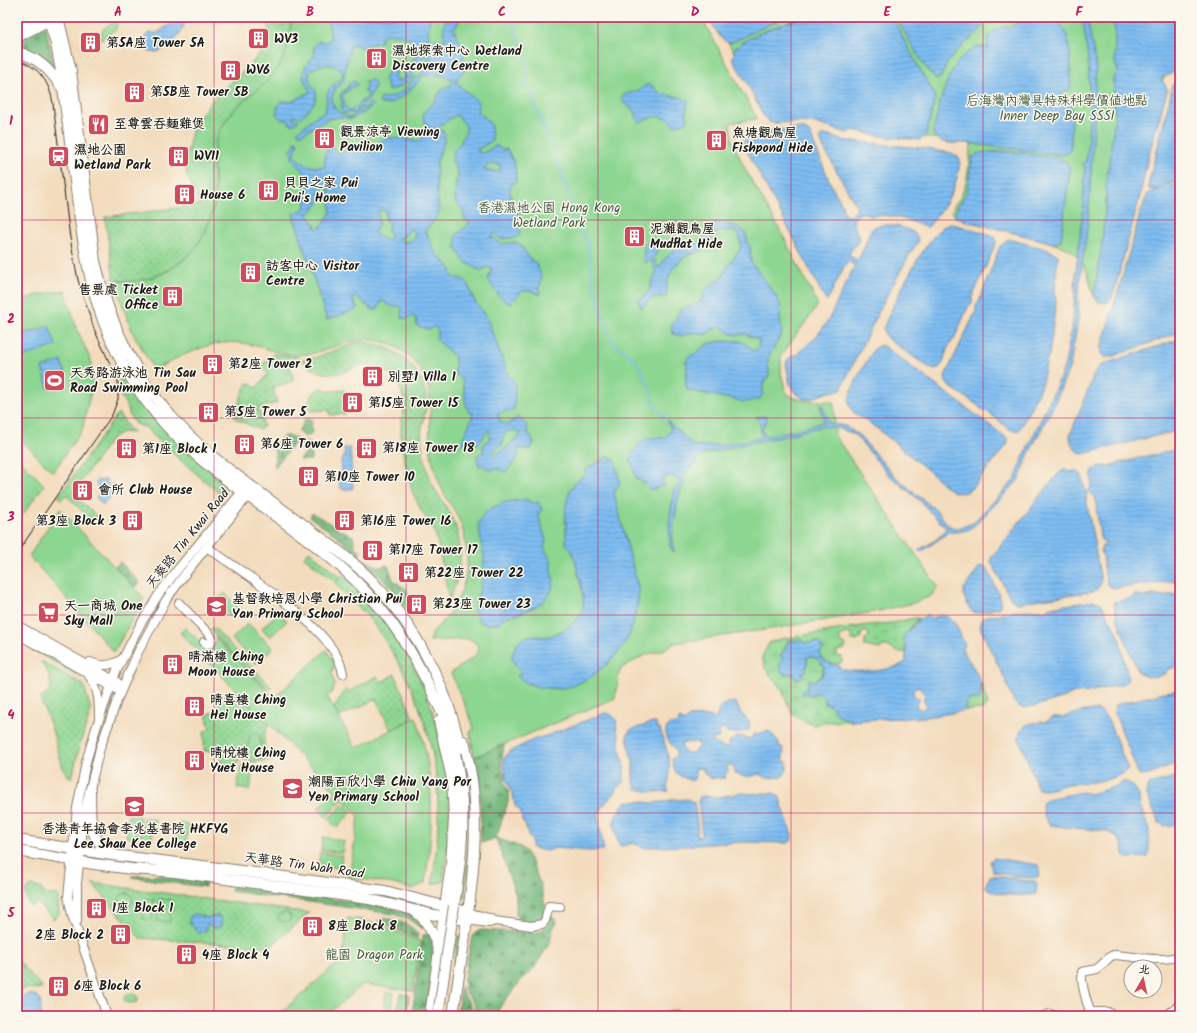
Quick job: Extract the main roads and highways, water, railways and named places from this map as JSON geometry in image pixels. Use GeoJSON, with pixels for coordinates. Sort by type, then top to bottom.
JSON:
{"type":"FeatureCollection","features":[{"type":"Feature","properties":{"kind":"main road"},"geometry":{"type":"LineString","coordinates":[[17,27],[38,17]]}},
{"type":"Feature","properties":{"kind":"main road"},"geometry":{"type":"LineString","coordinates":[[17,37],[52,18]]}},
{"type":"Feature","properties":{"kind":"main road"},"geometry":{"type":"LineString","coordinates":[[52,18],[64,90],[86,263],[96,303],[109,337],[130,377],[159,418],[196,456],[247,492],[341,553],[365,574],[406,624],[426,656],[444,695],[457,731],[465,744],[472,780],[474,802],[474,851],[459,910],[438,1016]]}},
{"type":"Feature","properties":{"kind":"main road"},"geometry":{"type":"LineString","coordinates":[[52,18],[69,59],[95,260],[100,283],[111,317],[138,372],[167,412],[279,524],[304,537],[349,573],[383,609],[414,656],[446,722],[467,791],[468,821],[466,861],[444,1016]]}},
{"type":"Feature","properties":{"kind":"main road"},"geometry":{"type":"LineString","coordinates":[[17,52],[28,56],[45,66],[64,90]]}},
{"type":"Feature","properties":{"kind":"main road"},"geometry":{"type":"LineString","coordinates":[[433,695],[450,765],[454,799],[453,840],[459,910],[453,1016]]}},
{"type":"Feature","properties":{"kind":"main road"},"geometry":{"type":"LineString","coordinates":[[457,731],[460,765]]}},
{"type":"Feature","properties":{"kind":"main road"},"geometry":{"type":"LineString","coordinates":[[90,792],[90,821],[92,832],[99,844],[112,855]]}},
{"type":"Feature","properties":{"kind":"main road","name":"天華路 Tin Wah Road"},"geometry":{"type":"LineString","coordinates":[[17,840],[112,855],[385,891],[459,910]]}},
{"type":"Feature","properties":{"kind":"main road","name":"天華路 Tin Wah Road"},"geometry":{"type":"LineString","coordinates":[[17,851],[76,862],[132,869],[176,872],[369,899],[444,917],[459,910]]}},
{"type":"Feature","properties":{"kind":"main road"},"geometry":{"type":"LineString","coordinates":[[409,908],[421,917],[432,932],[436,942],[438,958]]}},
{"type":"Feature","properties":{"kind":"main road"},"geometry":{"type":"LineString","coordinates":[[430,1016],[444,917],[459,910]]}},
{"type":"Feature","properties":{"kind":"water"},"geometry":{"type":"Polygon","coordinates":[[[323,17],[427,17],[430,19],[428,32],[430,41],[441,45],[441,42],[434,40],[446,40],[444,29],[447,18],[459,17],[459,21],[454,29],[457,37],[464,46],[463,65],[465,67],[465,71],[456,81],[480,104],[477,111],[491,124],[492,141],[478,149],[478,152],[483,153],[497,145],[502,150],[507,149],[515,164],[516,182],[511,184],[510,192],[518,212],[520,235],[516,238],[500,239],[493,234],[490,238],[494,238],[501,244],[517,243],[521,245],[530,259],[536,263],[541,275],[541,284],[539,287],[540,295],[532,291],[522,291],[510,304],[503,300],[492,287],[488,279],[492,269],[487,267],[480,271],[464,261],[456,248],[456,235],[470,222],[465,220],[462,209],[455,202],[456,182],[458,177],[452,160],[454,150],[461,142],[466,130],[466,126],[457,115],[436,128],[438,132],[442,130],[445,139],[437,160],[436,180],[439,212],[436,219],[425,231],[435,252],[451,269],[451,274],[455,278],[463,279],[467,282],[474,300],[487,318],[508,375],[515,383],[514,408],[512,411],[505,411],[498,414],[500,422],[508,424],[519,417],[528,427],[527,433],[530,434],[534,443],[530,450],[518,448],[518,457],[506,472],[495,468],[492,471],[482,465],[479,467],[477,455],[483,453],[483,444],[490,439],[489,429],[479,443],[467,446],[462,442],[473,413],[469,412],[467,408],[464,386],[461,378],[455,375],[455,357],[436,339],[438,331],[434,326],[429,330],[417,326],[416,318],[411,316],[406,319],[402,318],[402,309],[400,306],[390,306],[382,300],[377,310],[372,310],[357,297],[352,298],[358,309],[327,320],[293,214],[298,213],[305,208],[308,188],[306,176],[293,160],[291,150],[295,144],[294,142],[296,141],[298,143],[294,155],[297,158],[312,166],[321,167],[325,166],[325,155],[328,148],[333,147],[339,154],[357,146],[364,152],[372,152],[375,145],[385,139],[399,138],[419,141],[424,136],[434,132],[433,129],[427,126],[423,118],[424,112],[434,102],[442,89],[449,86],[454,81],[447,77],[421,77],[420,74],[429,66],[431,60],[430,53],[407,38],[395,34],[381,36],[382,41],[361,48],[354,44],[350,47],[343,82],[335,89],[331,100],[338,112],[351,117],[371,103],[373,106],[351,119],[341,117],[328,119],[300,135],[297,132],[316,116],[325,112],[329,90],[340,81],[343,75],[340,68],[331,65],[320,65],[309,72],[310,83],[316,91],[314,103],[301,117],[294,116],[293,118],[295,120],[299,120],[294,125],[289,123],[289,120],[282,120],[276,114],[281,101],[291,102],[310,92],[304,80],[303,73],[307,64],[314,56],[314,47],[319,41],[323,43],[330,40],[328,21],[323,17]],[[492,164],[490,166],[486,165],[484,169],[489,171],[497,171],[498,173],[500,171],[500,165],[492,164]],[[325,187],[320,190],[320,201],[314,209],[307,214],[315,224],[316,229],[320,228],[331,212],[329,189],[325,187]],[[378,211],[379,224],[374,233],[383,239],[389,240],[391,235],[388,230],[389,221],[385,220],[386,211],[378,211]],[[409,229],[405,236],[400,237],[399,240],[403,242],[410,241],[416,234],[409,229]],[[513,430],[506,432],[503,436],[504,439],[502,444],[491,453],[496,454],[502,451],[513,441],[519,438],[520,432],[513,430]]]}},
{"type":"Feature","properties":{"kind":"water"},"geometry":{"type":"Polygon","coordinates":[[[708,17],[785,17],[731,43],[727,42],[721,37],[708,17]]]}},
{"type":"Feature","properties":{"kind":"water"},"geometry":{"type":"Polygon","coordinates":[[[799,17],[892,17],[934,93],[935,100],[926,135],[919,140],[872,135],[853,130],[848,133],[814,123],[769,122],[764,117],[747,83],[733,60],[734,49],[756,35],[773,27],[798,19],[799,17]]]}},
{"type":"Feature","properties":{"kind":"water"},"geometry":{"type":"Polygon","coordinates":[[[896,17],[987,17],[979,31],[958,50],[948,62],[940,78],[937,79],[926,68],[896,17]]]}},
{"type":"Feature","properties":{"kind":"water"},"geometry":{"type":"Polygon","coordinates":[[[1082,17],[1087,17],[1096,66],[1088,222],[1078,295],[1078,320],[1070,366],[1053,407],[1029,453],[1019,480],[975,525],[968,530],[949,532],[921,552],[918,550],[939,537],[946,527],[918,499],[889,475],[856,436],[837,428],[823,426],[704,454],[694,462],[683,479],[684,483],[678,498],[672,540],[674,552],[670,547],[669,522],[674,489],[679,485],[680,481],[674,477],[667,476],[663,479],[663,486],[650,490],[643,482],[636,479],[630,456],[640,442],[648,438],[663,438],[668,434],[671,430],[667,421],[668,420],[673,428],[678,430],[693,446],[723,445],[760,438],[762,436],[759,422],[756,417],[765,416],[767,419],[762,429],[765,436],[796,430],[824,422],[820,405],[822,405],[829,423],[845,426],[860,436],[897,478],[938,512],[947,524],[952,527],[958,528],[973,523],[1015,479],[1023,458],[1060,378],[1065,364],[1073,321],[1076,272],[1083,209],[1085,166],[1083,163],[1086,162],[1089,122],[1088,70],[1082,17]]]}},
{"type":"Feature","properties":{"kind":"water"},"geometry":{"type":"Polygon","coordinates":[[[1112,17],[1180,17],[1181,43],[1178,62],[1175,69],[1170,75],[1162,77],[1161,80],[1165,84],[1167,91],[1147,161],[1140,196],[1114,292],[1112,298],[1108,302],[1099,302],[1094,294],[1101,251],[1106,202],[1106,185],[1115,116],[1113,78],[1118,72],[1115,62],[1115,30],[1112,17]]]}},
{"type":"Feature","properties":{"kind":"water"},"geometry":{"type":"Polygon","coordinates":[[[180,18],[183,20],[184,25],[182,30],[169,46],[157,52],[146,50],[144,41],[146,35],[150,33],[157,33],[180,18]]]}},
{"type":"Feature","properties":{"kind":"water"},"geometry":{"type":"Polygon","coordinates":[[[1049,18],[1058,22],[1063,27],[1070,51],[1070,89],[1061,95],[1062,97],[1066,97],[1071,101],[1071,148],[1068,153],[1063,155],[964,143],[950,143],[938,139],[933,132],[942,95],[952,71],[959,61],[968,52],[979,46],[988,48],[988,38],[998,29],[1010,27],[1019,22],[1049,18]]]}},
{"type":"Feature","properties":{"kind":"water"},"geometry":{"type":"Polygon","coordinates":[[[417,52],[429,58],[425,67],[412,61],[414,58],[417,59],[419,57],[415,55],[417,52]]]}},
{"type":"Feature","properties":{"kind":"water"},"geometry":{"type":"Polygon","coordinates":[[[403,65],[408,66],[408,69],[412,71],[412,77],[402,85],[388,90],[387,84],[384,80],[389,70],[395,68],[397,73],[394,74],[396,81],[406,78],[404,71],[400,71],[403,65]]]}},
{"type":"Feature","properties":{"kind":"water"},"geometry":{"type":"Polygon","coordinates":[[[1180,75],[1180,181],[1153,190],[1149,189],[1149,182],[1171,93],[1171,87],[1180,75]]]}},
{"type":"Feature","properties":{"kind":"water"},"geometry":{"type":"Polygon","coordinates":[[[417,76],[419,80],[401,97],[389,103],[379,103],[381,98],[396,95],[403,91],[417,76]]]}},
{"type":"Feature","properties":{"kind":"water"},"geometry":{"type":"Polygon","coordinates":[[[371,80],[374,81],[375,85],[368,101],[363,103],[361,108],[355,113],[343,112],[341,110],[342,103],[340,95],[347,89],[349,84],[355,81],[357,83],[357,85],[351,87],[344,93],[342,97],[345,101],[344,106],[349,111],[353,110],[354,107],[358,107],[360,101],[367,99],[368,94],[364,91],[367,85],[365,82],[371,80]]]}},
{"type":"Feature","properties":{"kind":"water"},"geometry":{"type":"Polygon","coordinates":[[[648,84],[652,85],[659,92],[688,101],[686,114],[688,121],[676,126],[662,117],[651,118],[638,122],[636,113],[621,99],[623,95],[637,91],[648,84]]]}},
{"type":"Feature","properties":{"kind":"water"},"geometry":{"type":"Polygon","coordinates":[[[801,128],[810,134],[832,187],[842,204],[843,210],[846,215],[849,216],[856,211],[857,207],[822,145],[820,138],[822,135],[831,136],[840,140],[922,148],[951,153],[959,157],[960,161],[959,171],[950,197],[928,227],[897,217],[881,215],[870,216],[863,212],[856,216],[853,221],[859,239],[849,256],[858,260],[872,229],[876,226],[888,225],[902,227],[914,233],[917,236],[918,242],[884,301],[840,391],[828,392],[811,399],[804,399],[795,393],[790,384],[786,363],[789,358],[796,355],[816,337],[828,321],[855,265],[847,261],[826,301],[747,151],[744,142],[745,135],[749,133],[801,128]]]}},
{"type":"Feature","properties":{"kind":"water"},"geometry":{"type":"Polygon","coordinates":[[[1004,151],[1055,157],[1062,159],[1068,164],[1070,169],[1061,241],[1054,243],[955,217],[955,212],[967,191],[972,157],[979,153],[1004,151]]]}},
{"type":"Feature","properties":{"kind":"water"},"geometry":{"type":"Polygon","coordinates":[[[1180,184],[1180,332],[1111,357],[1104,357],[1101,354],[1101,347],[1140,214],[1148,193],[1180,184]]]}},
{"type":"Feature","properties":{"kind":"water"},"geometry":{"type":"Polygon","coordinates":[[[715,223],[731,225],[745,232],[747,243],[750,246],[751,262],[777,297],[781,308],[780,317],[782,333],[768,358],[769,376],[763,385],[763,394],[760,399],[745,402],[687,390],[686,386],[686,361],[689,356],[696,353],[708,344],[721,341],[740,341],[749,346],[753,351],[758,348],[759,340],[745,334],[732,334],[720,326],[705,335],[696,332],[680,336],[673,334],[671,327],[678,312],[686,307],[701,302],[704,291],[723,276],[726,268],[741,248],[739,234],[727,230],[714,234],[709,243],[700,252],[687,255],[674,267],[667,282],[666,297],[654,298],[641,308],[638,300],[648,292],[656,273],[651,260],[645,263],[644,260],[644,252],[647,242],[655,239],[659,242],[656,255],[653,258],[659,268],[677,248],[695,245],[699,242],[710,227],[715,223]]]}},
{"type":"Feature","properties":{"kind":"water"},"geometry":{"type":"Polygon","coordinates":[[[949,223],[992,235],[995,238],[996,243],[972,298],[972,303],[968,307],[954,339],[947,349],[943,363],[935,370],[889,340],[883,329],[902,288],[930,240],[940,229],[949,223]]]}},
{"type":"Feature","properties":{"kind":"water"},"geometry":{"type":"Polygon","coordinates":[[[1008,239],[1046,249],[1058,255],[1055,288],[1056,303],[1049,355],[1039,390],[1019,430],[1013,431],[949,386],[946,382],[945,376],[976,311],[976,305],[979,302],[1000,246],[1008,239]]]}},
{"type":"Feature","properties":{"kind":"water"},"geometry":{"type":"Polygon","coordinates":[[[49,326],[56,346],[17,359],[17,336],[49,326]]]}},
{"type":"Feature","properties":{"kind":"water"},"geometry":{"type":"Polygon","coordinates":[[[1180,339],[1180,430],[1082,454],[1076,451],[1072,444],[1070,435],[1095,372],[1101,365],[1180,339]]]}},
{"type":"Feature","properties":{"kind":"water"},"geometry":{"type":"Polygon","coordinates":[[[882,345],[1007,438],[1008,443],[972,488],[966,492],[954,492],[949,489],[885,435],[853,412],[849,402],[852,390],[874,349],[882,345]]]}},
{"type":"Feature","properties":{"kind":"water"},"geometry":{"type":"Polygon","coordinates":[[[61,361],[68,381],[48,388],[42,368],[61,361]]]}},
{"type":"Feature","properties":{"kind":"water"},"geometry":{"type":"Polygon","coordinates":[[[344,448],[350,448],[353,489],[343,490],[340,487],[339,475],[342,471],[341,460],[345,456],[344,448]]]}},
{"type":"Feature","properties":{"kind":"water"},"geometry":{"type":"Polygon","coordinates":[[[1180,449],[1180,580],[1113,588],[1107,584],[1103,561],[1104,558],[1101,550],[1102,546],[1106,544],[1100,537],[1095,497],[1089,490],[1093,471],[1095,468],[1180,449]]]}},
{"type":"Feature","properties":{"kind":"water"},"geometry":{"type":"Polygon","coordinates":[[[609,456],[611,460],[615,459],[620,483],[614,493],[639,591],[637,608],[630,634],[621,649],[607,664],[591,677],[573,686],[558,689],[539,687],[526,683],[517,676],[521,673],[511,658],[517,644],[521,640],[530,636],[545,637],[556,634],[572,624],[580,616],[582,611],[583,596],[577,566],[572,552],[566,544],[566,504],[571,489],[577,481],[585,475],[586,469],[609,456]]]}},
{"type":"Feature","properties":{"kind":"water"},"geometry":{"type":"Polygon","coordinates":[[[1065,469],[1068,472],[1077,471],[1081,474],[1087,493],[1086,498],[1101,581],[1100,584],[1098,588],[1093,591],[1017,603],[1011,599],[991,562],[991,558],[1058,474],[1065,469]]]}},
{"type":"Feature","properties":{"kind":"water"},"geometry":{"type":"Polygon","coordinates":[[[105,479],[107,480],[107,484],[111,484],[118,490],[103,505],[96,498],[100,492],[96,483],[97,480],[102,481],[105,479]]]}},
{"type":"Feature","properties":{"kind":"water"},"geometry":{"type":"Polygon","coordinates":[[[525,499],[533,503],[538,502],[542,510],[538,514],[546,540],[544,548],[551,560],[551,572],[554,581],[551,592],[541,604],[518,614],[505,617],[499,623],[488,625],[480,622],[474,612],[483,573],[484,556],[478,525],[482,516],[489,509],[506,502],[525,499]]]}},
{"type":"Feature","properties":{"kind":"water"},"geometry":{"type":"Polygon","coordinates":[[[980,566],[987,568],[1001,599],[1000,606],[998,608],[979,613],[972,612],[964,597],[964,589],[980,566]]]}},
{"type":"Feature","properties":{"kind":"water"},"geometry":{"type":"Polygon","coordinates":[[[1180,594],[1180,666],[1168,669],[1165,674],[1152,677],[1138,672],[1117,618],[1114,602],[1133,598],[1135,595],[1144,597],[1153,595],[1180,594]]]}},
{"type":"Feature","properties":{"kind":"water"},"geometry":{"type":"Polygon","coordinates":[[[1095,601],[1102,604],[1106,614],[1119,635],[1128,677],[1127,681],[1123,684],[1084,693],[1074,692],[1065,697],[1035,706],[1024,708],[1018,706],[1014,702],[1005,679],[980,627],[982,619],[987,616],[1008,612],[1033,609],[1045,611],[1051,607],[1095,601]]]}},
{"type":"Feature","properties":{"kind":"water"},"geometry":{"type":"Polygon","coordinates":[[[927,615],[932,618],[945,616],[950,618],[960,633],[965,645],[962,649],[976,673],[981,686],[979,700],[967,700],[965,706],[966,710],[928,717],[852,721],[848,718],[845,719],[836,713],[830,705],[824,703],[825,700],[820,693],[813,695],[806,694],[803,696],[801,694],[802,691],[807,690],[809,679],[815,681],[822,676],[824,666],[817,659],[810,656],[807,658],[806,672],[802,672],[802,677],[796,680],[793,674],[782,673],[779,665],[782,661],[781,655],[786,648],[788,640],[794,641],[799,639],[805,643],[819,642],[823,649],[820,653],[821,659],[831,664],[838,665],[841,669],[874,671],[892,668],[906,662],[906,647],[903,640],[904,635],[927,615]],[[918,686],[913,691],[913,694],[920,700],[917,702],[916,707],[924,709],[926,705],[923,700],[925,695],[918,686]]]}},
{"type":"Feature","properties":{"kind":"water"},"geometry":{"type":"Polygon","coordinates":[[[1180,689],[1180,762],[1149,775],[1141,776],[1138,773],[1114,711],[1116,705],[1180,689]]]}},
{"type":"Feature","properties":{"kind":"water"},"geometry":{"type":"Polygon","coordinates":[[[729,702],[735,702],[741,713],[749,721],[749,730],[737,733],[726,732],[723,729],[718,730],[720,735],[719,737],[714,739],[712,742],[723,748],[728,746],[730,741],[737,737],[742,736],[747,739],[752,738],[753,735],[769,731],[779,742],[779,746],[783,748],[783,761],[787,762],[787,770],[782,777],[767,778],[759,774],[741,776],[735,773],[732,765],[727,767],[728,771],[725,778],[711,779],[704,773],[704,769],[696,768],[694,779],[691,781],[675,772],[672,759],[676,756],[676,750],[667,738],[667,727],[670,724],[676,725],[680,719],[685,722],[689,717],[710,716],[714,719],[717,716],[720,707],[729,702]],[[694,741],[692,743],[688,742],[682,744],[681,746],[686,752],[693,753],[700,745],[694,741]]]}},
{"type":"Feature","properties":{"kind":"water"},"geometry":{"type":"Polygon","coordinates":[[[1098,710],[1103,713],[1108,720],[1128,769],[1122,774],[1108,779],[1068,784],[1042,790],[1038,789],[1019,738],[1020,731],[1027,724],[1048,721],[1054,717],[1063,717],[1085,711],[1098,710]]]}},
{"type":"Feature","properties":{"kind":"water"},"geometry":{"type":"Polygon","coordinates":[[[605,713],[610,714],[616,719],[619,747],[624,762],[624,781],[602,807],[598,817],[604,850],[589,851],[556,848],[546,851],[532,848],[532,840],[529,837],[522,820],[521,812],[515,806],[513,795],[506,780],[503,765],[505,757],[509,752],[535,739],[605,713]]]}},
{"type":"Feature","properties":{"kind":"water"},"geometry":{"type":"Polygon","coordinates":[[[656,723],[657,728],[660,729],[667,751],[670,773],[667,787],[669,791],[653,792],[634,789],[636,787],[633,782],[633,758],[631,757],[627,736],[630,730],[656,723]]]}},
{"type":"Feature","properties":{"kind":"water"},"geometry":{"type":"Polygon","coordinates":[[[1180,776],[1180,823],[1169,826],[1161,824],[1159,823],[1147,795],[1147,787],[1152,783],[1180,776]]]}},
{"type":"Feature","properties":{"kind":"water"},"geometry":{"type":"Polygon","coordinates":[[[1123,782],[1127,782],[1135,788],[1139,796],[1140,806],[1149,829],[1148,857],[1126,858],[1123,855],[1122,845],[1116,836],[1106,831],[1050,825],[1044,816],[1042,804],[1046,799],[1083,792],[1090,794],[1114,787],[1123,782]]]}},
{"type":"Feature","properties":{"kind":"water"},"geometry":{"type":"Polygon","coordinates":[[[742,793],[774,793],[779,796],[792,835],[791,841],[788,843],[743,842],[644,848],[634,844],[620,846],[615,832],[614,823],[617,814],[625,802],[636,801],[651,803],[676,799],[687,799],[694,802],[698,830],[697,833],[700,837],[702,834],[698,801],[700,797],[718,797],[742,793]]]}},
{"type":"Feature","properties":{"kind":"water"},"geometry":{"type":"Polygon","coordinates":[[[994,858],[1038,865],[1040,867],[1039,876],[1031,878],[995,872],[992,870],[990,861],[994,858]]]}},
{"type":"Feature","properties":{"kind":"water"},"geometry":{"type":"Polygon","coordinates":[[[991,875],[1026,881],[1035,881],[1037,883],[1036,894],[1009,895],[994,892],[985,886],[991,875]]]}},
{"type":"Feature","properties":{"kind":"water"},"geometry":{"type":"Polygon","coordinates":[[[196,914],[208,918],[219,916],[221,924],[220,926],[214,928],[207,924],[207,930],[199,933],[189,922],[190,916],[196,914]]]}},
{"type":"Feature","properties":{"kind":"water"},"geometry":{"type":"Polygon","coordinates":[[[31,994],[36,995],[40,1000],[42,1016],[25,1016],[24,1007],[21,1000],[25,996],[31,994]]]}},
{"type":"Feature","properties":{"kind":"waterway"},"geometry":{"type":"LineString","coordinates":[[511,17],[526,58],[527,83],[567,188],[571,210],[577,225],[587,241],[592,277],[606,326],[613,343],[633,358],[639,365],[649,387],[655,407],[668,421]]}},
{"type":"Feature","properties":{"kind":"tram line"},"geometry":{"type":"LineString","coordinates":[[17,60],[31,66],[37,71],[42,76],[49,89],[53,104],[70,238],[78,280],[94,329],[118,381],[118,399],[112,415],[17,553]]}},
{"type":"Feature","properties":{"kind":"place","name":"WV3"},"geometry":{"type":"Point","coordinates":[258,39]}},
{"type":"Feature","properties":{"kind":"place","name":"第5A座 Tower 5A"},"geometry":{"type":"Point","coordinates":[91,43]}},
{"type":"Feature","properties":{"kind":"place","name":"濕地探索中心 Wetland Discovery Centre"},"geometry":{"type":"Point","coordinates":[376,58]}},
{"type":"Feature","properties":{"kind":"place","name":"WV6"},"geometry":{"type":"Point","coordinates":[230,70]}},
{"type":"Feature","properties":{"kind":"place","name":"第5B座 Tower 5B"},"geometry":{"type":"Point","coordinates":[135,92]}},
{"type":"Feature","properties":{"kind":"place","name":"至尊雲吞麵雞煲"},"geometry":{"type":"Point","coordinates":[99,124]}},
{"type":"Feature","properties":{"kind":"place","name":"觀景涼亭 Viewing Pavilion"},"geometry":{"type":"Point","coordinates":[325,139]}},
{"type":"Feature","properties":{"kind":"place","name":"魚塘觀鳥屋 Fishpond Hide"},"geometry":{"type":"Point","coordinates":[716,140]}},
{"type":"Feature","properties":{"kind":"place","name":"WV11"},"geometry":{"type":"Point","coordinates":[179,156]}},
{"type":"Feature","properties":{"kind":"place","name":"濕地公園 Wetland Park"},"geometry":{"type":"Point","coordinates":[59,157]}},
{"type":"Feature","properties":{"kind":"place","name":"貝貝之家 Pui Pui's Home"},"geometry":{"type":"Point","coordinates":[268,190]}},
{"type":"Feature","properties":{"kind":"place","name":"House 6"},"geometry":{"type":"Point","coordinates":[185,195]}},
{"type":"Feature","properties":{"kind":"place","name":"泥灘觀鳥屋 Mudflat Hide"},"geometry":{"type":"Point","coordinates":[634,236]}},
{"type":"Feature","properties":{"kind":"place","name":"訪客中心 Visitor Centre"},"geometry":{"type":"Point","coordinates":[251,273]}},
{"type":"Feature","properties":{"kind":"place","name":"售票處 Ticket Office"},"geometry":{"type":"Point","coordinates":[173,297]}},
{"type":"Feature","properties":{"kind":"place","name":"第2座 Tower 2"},"geometry":{"type":"Point","coordinates":[212,364]}},
{"type":"Feature","properties":{"kind":"place","name":"別墅1 Villa 1"},"geometry":{"type":"Point","coordinates":[373,377]}},
{"type":"Feature","properties":{"kind":"place","name":"天秀路游泳池 Tin Sau Road Swimming Pool"},"geometry":{"type":"Point","coordinates":[55,380]}},
{"type":"Feature","properties":{"kind":"place","name":"第15座 Tower 15"},"geometry":{"type":"Point","coordinates":[353,403]}},
{"type":"Feature","properties":{"kind":"place","name":"第5座 Tower 5"},"geometry":{"type":"Point","coordinates":[208,412]}},
{"type":"Feature","properties":{"kind":"place","name":"第6座 Tower 6"},"geometry":{"type":"Point","coordinates":[244,444]}},
{"type":"Feature","properties":{"kind":"place","name":"第18座 Tower 18"},"geometry":{"type":"Point","coordinates":[366,448]}},
{"type":"Feature","properties":{"kind":"place","name":"第1座 Block 1"},"geometry":{"type":"Point","coordinates":[126,449]}},
{"type":"Feature","properties":{"kind":"place","name":"第10座 Tower 10"},"geometry":{"type":"Point","coordinates":[309,477]}},
{"type":"Feature","properties":{"kind":"place","name":"會所 Club House"},"geometry":{"type":"Point","coordinates":[83,490]}},
{"type":"Feature","properties":{"kind":"place","name":"第3座 Block 3"},"geometry":{"type":"Point","coordinates":[132,521]}},
{"type":"Feature","properties":{"kind":"place","name":"第16座 Tower 16"},"geometry":{"type":"Point","coordinates":[344,521]}},
{"type":"Feature","properties":{"kind":"place","name":"第17座 Tower 17"},"geometry":{"type":"Point","coordinates":[372,550]}},
{"type":"Feature","properties":{"kind":"place","name":"第22座 Tower 22"},"geometry":{"type":"Point","coordinates":[409,573]}},
{"type":"Feature","properties":{"kind":"place","name":"第23座 Tower 23"},"geometry":{"type":"Point","coordinates":[417,604]}},
{"type":"Feature","properties":{"kind":"place","name":"基督教培恩小學 Christian Pui Yan Primary School"},"geometry":{"type":"Point","coordinates":[216,606]}},
{"type":"Feature","properties":{"kind":"place","name":"天一商城 One Sky Mall"},"geometry":{"type":"Point","coordinates":[49,613]}},
{"type":"Feature","properties":{"kind":"place","name":"晴滿樓 Ching Moon House"},"geometry":{"type":"Point","coordinates":[172,664]}},
{"type":"Feature","properties":{"kind":"place","name":"晴喜樓 Ching Hei House"},"geometry":{"type":"Point","coordinates":[195,707]}},
{"type":"Feature","properties":{"kind":"place","name":"晴悅樓 Ching Yuet House"},"geometry":{"type":"Point","coordinates":[194,760]}},
{"type":"Feature","properties":{"kind":"place","name":"潮陽百欣小學 Chiu Yang Por Yen Primary School"},"geometry":{"type":"Point","coordinates":[293,789]}},
{"type":"Feature","properties":{"kind":"place","name":"香港青年拹會李兆基書院 HKFYG Lee Shau Kee College"},"geometry":{"type":"Point","coordinates":[135,807]}},
{"type":"Feature","properties":{"kind":"place","name":"1座 Block 1"},"geometry":{"type":"Point","coordinates":[97,908]}},
{"type":"Feature","properties":{"kind":"place","name":"8座 Block 8"},"geometry":{"type":"Point","coordinates":[313,926]}},
{"type":"Feature","properties":{"kind":"place","name":"2座 Block 2"},"geometry":{"type":"Point","coordinates":[120,935]}},
{"type":"Feature","properties":{"kind":"place","name":"4座 Block 4"},"geometry":{"type":"Point","coordinates":[187,955]}},
{"type":"Feature","properties":{"kind":"place","name":"6座 Block 6"},"geometry":{"type":"Point","coordinates":[58,986]}},
{"type":"Feature","properties":{"kind":"park label","name":"后海灣內灣具特殊科學價值地點 Inner Deep Bay SSSI"},"geometry":{"type":"Point","coordinates":[1057,108]}},
{"type":"Feature","properties":{"kind":"park label","name":"香港濕地公園 Hong Kong Wetland Park"},"geometry":{"type":"Point","coordinates":[549,216]}},
{"type":"Feature","properties":{"kind":"park label","name":"龍園 Dragon Park"},"geometry":{"type":"Point","coordinates":[374,955]}}]}
